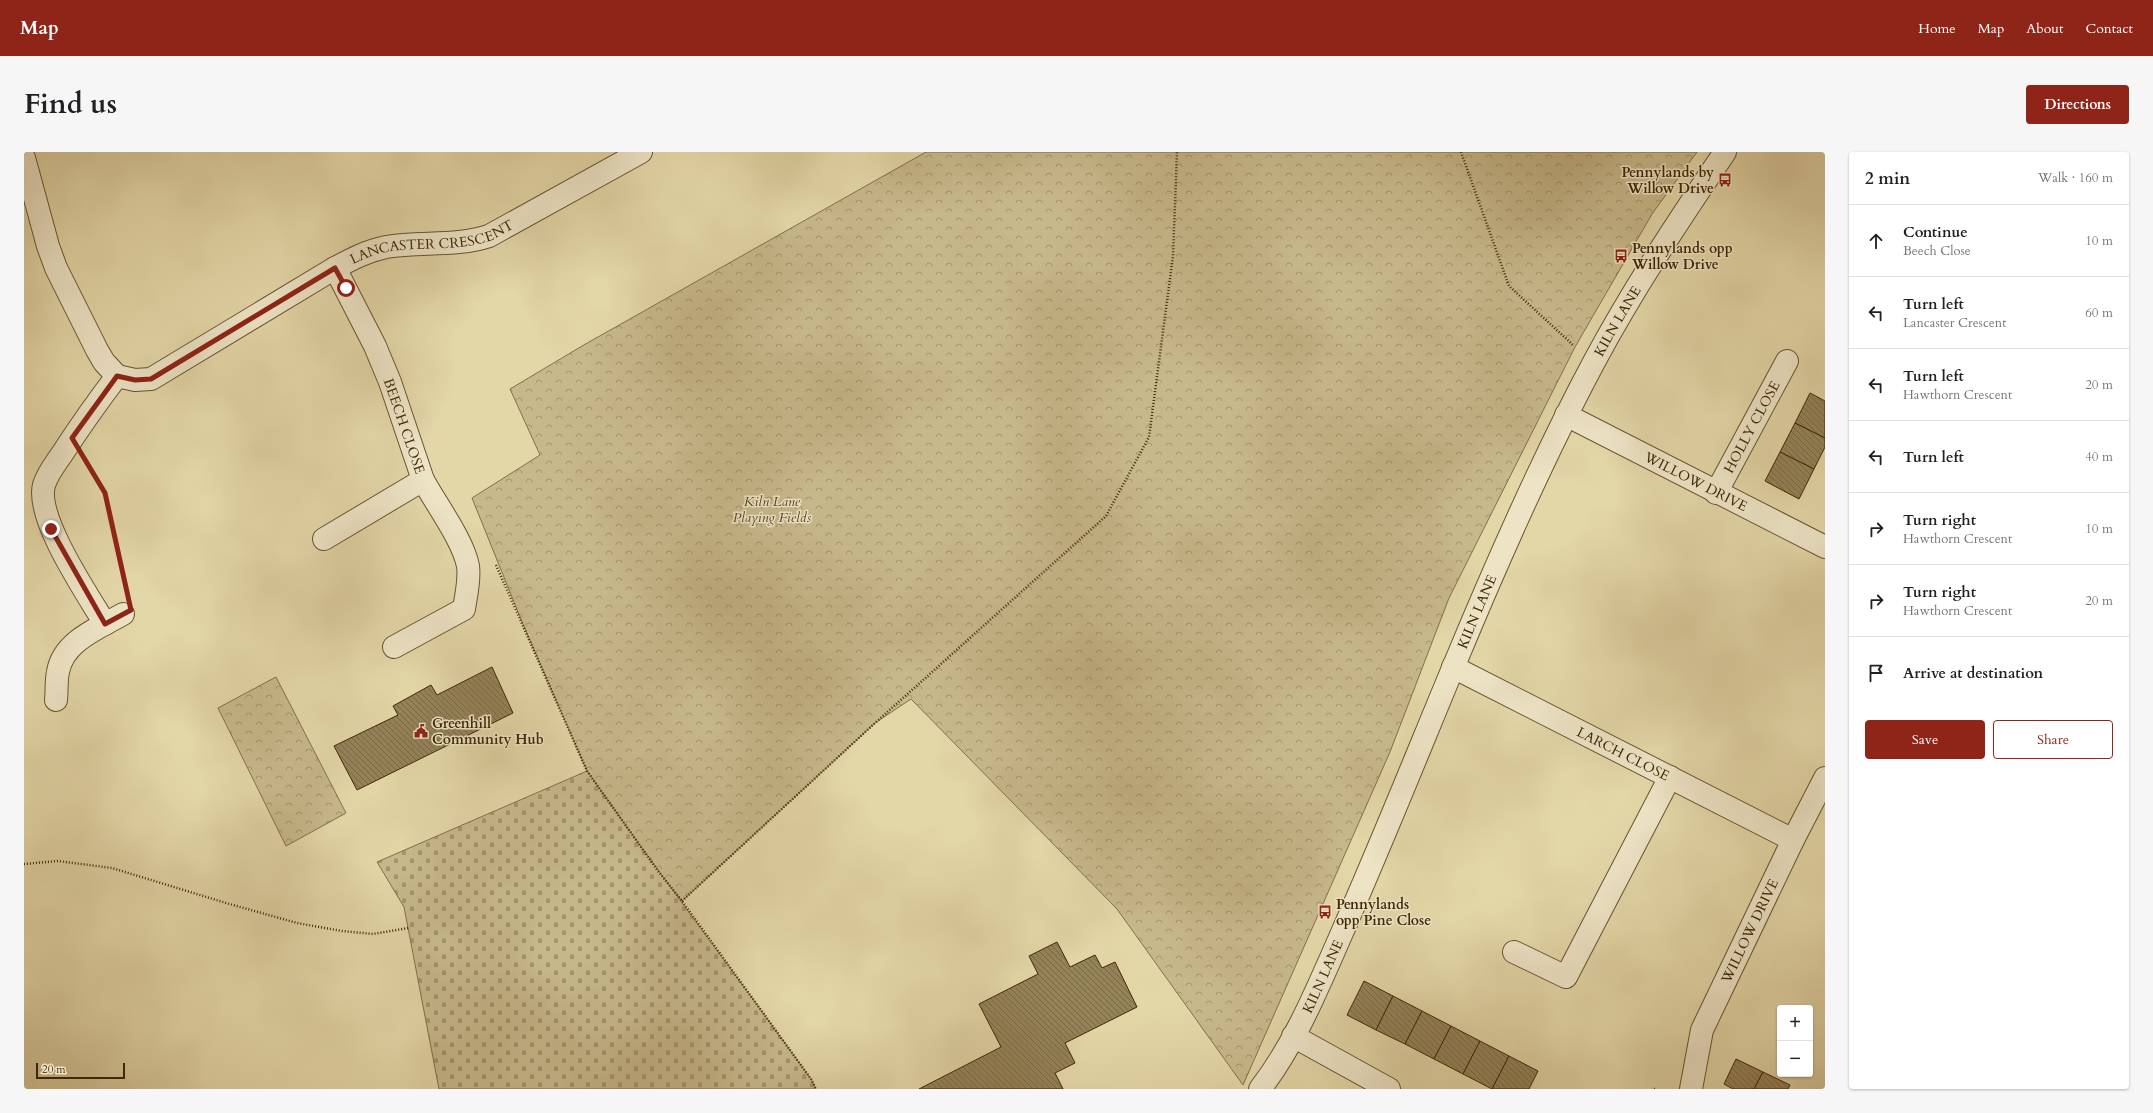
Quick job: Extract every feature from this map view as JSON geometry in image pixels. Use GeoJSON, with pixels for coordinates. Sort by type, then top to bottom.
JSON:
{"type":"FeatureCollection","features":[{"type":"Feature","properties":{"kind":"street","name":"LANCASTER CRESCENT"},"geometry":{"type":"LineString","coordinates":[[117,376],[135,380],[151,379],[335,268],[363,253],[387,247],[462,242],[489,236],[641,152]]}},
{"type":"Feature","properties":{"kind":"street","name":"KILN LANE"},"geometry":{"type":"LineString","coordinates":[[1260,1089],[1271,1075],[1293,1036],[1330,960],[1375,859],[1453,667],[1526,496],[1566,415],[1595,360],[1680,217],[1725,152]]}},
{"type":"Feature","properties":{"kind":"street"},"geometry":{"type":"LineString","coordinates":[[24,158],[48,246],[56,268],[97,350],[104,362],[117,376],[72,438],[51,470],[44,486],[44,508],[51,529],[114,619],[72,645],[62,659],[58,671],[56,700]]}},
{"type":"Feature","properties":{"kind":"street","name":"BEECH CLOSE"},"geometry":{"type":"LineString","coordinates":[[324,539],[423,480],[390,382],[375,346],[335,268]]}},
{"type":"Feature","properties":{"kind":"street","name":"HOLLY CLOSE"},"geometry":{"type":"LineString","coordinates":[[1716,493],[1787,361]]}},
{"type":"Feature","properties":{"kind":"street","name":"WILLOW DRIVE"},"geometry":{"type":"LineString","coordinates":[[1566,415],[1716,493],[1825,547]]}},
{"type":"Feature","properties":{"kind":"street"},"geometry":{"type":"LineString","coordinates":[[394,647],[464,609],[467,591],[468,566],[461,546],[423,480]]}},
{"type":"Feature","properties":{"kind":"street","name":"LARCH CLOSE"},"geometry":{"type":"LineString","coordinates":[[1453,667],[1793,840]]}},
{"type":"Feature","properties":{"kind":"street"},"geometry":{"type":"LineString","coordinates":[[1514,952],[1566,977],[1670,777]]}},
{"type":"Feature","properties":{"kind":"street","name":"WILLOW DRIVE"},"geometry":{"type":"LineString","coordinates":[[1691,1089],[1702,1030],[1793,840],[1825,778]]}},
{"type":"Feature","properties":{"kind":"street"},"geometry":{"type":"LineString","coordinates":[[1293,1036],[1389,1089]]}},
{"type":"Feature","properties":{"kind":"path"},"geometry":{"type":"LineString","coordinates":[[682,901],[875,723],[1106,516],[1149,437],[1173,256],[1177,152]]}},
{"type":"Feature","properties":{"kind":"path"},"geometry":{"type":"LineString","coordinates":[[1460,152],[1509,286],[1575,347],[1595,360]]}},
{"type":"Feature","properties":{"kind":"path"},"geometry":{"type":"LineString","coordinates":[[72,438],[105,493],[131,610],[114,619]]}},
{"type":"Feature","properties":{"kind":"path"},"geometry":{"type":"LineString","coordinates":[[587,771],[658,872],[682,901],[816,1089]]}},
{"type":"Feature","properties":{"kind":"path"},"geometry":{"type":"LineString","coordinates":[[24,864],[58,861],[112,868],[297,923],[342,931],[373,934],[408,928]]}},
{"type":"Feature","properties":{"kind":"green space","name":"Kiln Lane Playing Fields"},"geometry":{"type":"Polygon","coordinates":[[[926,152],[1697,152],[1652,214],[1575,347],[1449,598],[1390,752],[1243,1085],[1117,909],[911,699],[875,723],[682,901],[658,871],[587,771],[522,622],[472,498],[540,455],[510,389],[582,346],[926,152]]]}},
{"type":"Feature","properties":{"kind":"green space"},"geometry":{"type":"Polygon","coordinates":[[[276,677],[346,813],[286,846],[218,708],[276,677]]]}},
{"type":"Feature","properties":{"kind":"green space"},"geometry":{"type":"Polygon","coordinates":[[[587,771],[642,849],[811,1079],[816,1089],[439,1089],[404,907],[377,862],[587,771]]]}},
{"type":"Feature","properties":{"kind":"building"},"geometry":{"type":"Polygon","coordinates":[[[1810,393],[1825,401],[1825,438],[1795,423],[1810,393]]]}},
{"type":"Feature","properties":{"kind":"building"},"geometry":{"type":"Polygon","coordinates":[[[1795,423],[1825,438],[1825,447],[1814,469],[1780,452],[1795,423]]]}},
{"type":"Feature","properties":{"kind":"building"},"geometry":{"type":"Polygon","coordinates":[[[1780,452],[1814,469],[1799,499],[1765,481],[1780,452]]]}},
{"type":"Feature","properties":{"kind":"building","name":"Greenhill Community Hub"},"geometry":{"type":"Polygon","coordinates":[[[492,667],[513,713],[357,790],[334,746],[398,715],[393,706],[431,685],[437,695],[492,667]]]}},
{"type":"Feature","properties":{"kind":"building"},"geometry":{"type":"Polygon","coordinates":[[[1057,942],[1070,967],[1095,955],[1102,968],[1115,962],[1137,1007],[1065,1043],[1075,1063],[1055,1073],[1063,1089],[919,1089],[1001,1047],[979,1004],[1038,974],[1029,956],[1057,942]]]}},
{"type":"Feature","properties":{"kind":"building"},"geometry":{"type":"Polygon","coordinates":[[[1364,981],[1393,996],[1376,1030],[1347,1015],[1364,981]]]}},
{"type":"Feature","properties":{"kind":"building"},"geometry":{"type":"Polygon","coordinates":[[[1393,996],[1422,1011],[1405,1044],[1376,1030],[1393,996]]]}},
{"type":"Feature","properties":{"kind":"building"},"geometry":{"type":"Polygon","coordinates":[[[1422,1011],[1451,1026],[1434,1059],[1405,1044],[1422,1011]]]}},
{"type":"Feature","properties":{"kind":"building"},"geometry":{"type":"Polygon","coordinates":[[[1451,1026],[1480,1041],[1463,1074],[1434,1059],[1451,1026]]]}},
{"type":"Feature","properties":{"kind":"building"},"geometry":{"type":"Polygon","coordinates":[[[1480,1041],[1509,1056],[1492,1089],[1463,1074],[1480,1041]]]}},
{"type":"Feature","properties":{"kind":"building"},"geometry":{"type":"Polygon","coordinates":[[[1509,1056],[1538,1071],[1529,1089],[1492,1089],[1509,1056]]]}},
{"type":"Feature","properties":{"kind":"building"},"geometry":{"type":"Polygon","coordinates":[[[1736,1059],[1763,1072],[1754,1089],[1733,1089],[1724,1084],[1736,1059]]]}},
{"type":"Feature","properties":{"kind":"building"},"geometry":{"type":"Polygon","coordinates":[[[1763,1072],[1790,1085],[1788,1089],[1754,1089],[1763,1072]]]}},
{"type":"Feature","properties":{"kind":"place","name":"Pennylands by Willow Drive"},"geometry":{"type":"Point","coordinates":[1725,180]}},
{"type":"Feature","properties":{"kind":"place","name":"Pennylands opp Willow Drive"},"geometry":{"type":"Point","coordinates":[1621,256]}},
{"type":"Feature","properties":{"kind":"place","name":"Greenhill Community Hub"},"geometry":{"type":"Point","coordinates":[421,731]}},
{"type":"Feature","properties":{"kind":"place","name":"Pennylands opp Pine Close"},"geometry":{"type":"Point","coordinates":[1325,912]}},
{"type":"Feature","properties":{"kind":"route"},"geometry":{"type":"LineString","coordinates":[[51,529],[105,624],[131,610],[105,493],[72,438],[117,376],[135,380],[151,379],[335,268],[346,288]]}}]}
